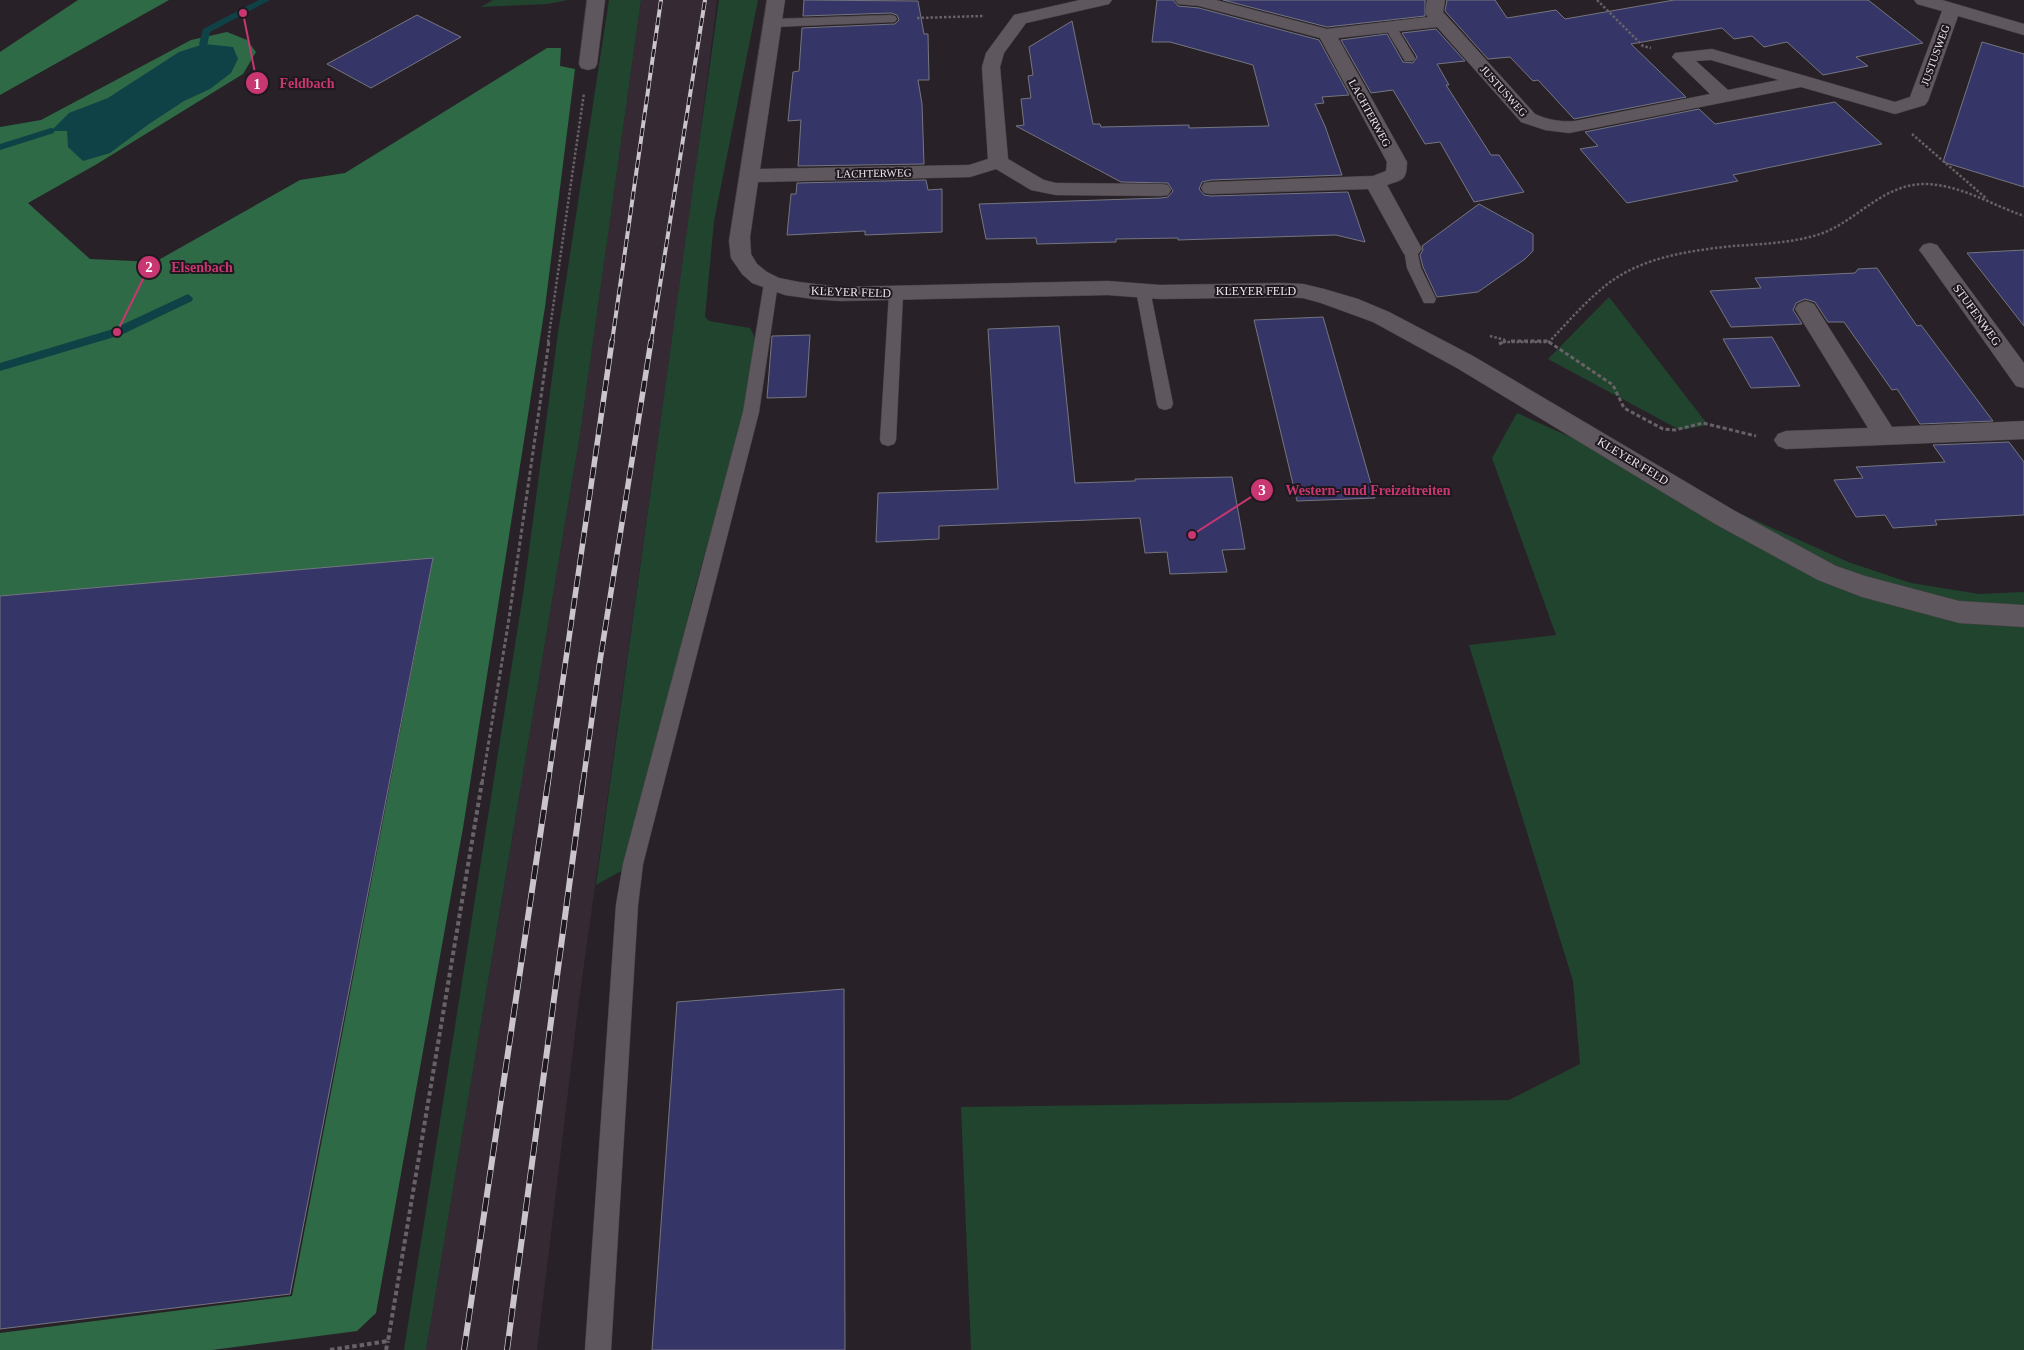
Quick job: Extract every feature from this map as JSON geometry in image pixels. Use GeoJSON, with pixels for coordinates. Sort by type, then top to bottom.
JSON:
{"type":"FeatureCollection","features":[{"type":"Feature","properties":{"kind":"street"},"geometry":{"type":"LineString","coordinates":[[588,64],[596,0]]}},
{"type":"Feature","properties":{"kind":"street","name":"KLEYER FELD"},"geometry":{"type":"LineString","coordinates":[[776,0],[774,23],[740,224],[739,244],[742,258],[753,273],[771,283],[800,290],[840,294],[1108,288],[1144,290],[1280,290],[1303,291],[1324,296],[1381,317],[1465,362],[1726,518],[1828,572],[1862,586],[1900,598],[1959,612],[2024,616]]}},
{"type":"Feature","properties":{"kind":"street"},"geometry":{"type":"LineString","coordinates":[[1103,0],[1083,2],[1020,19],[995,53],[991,67],[998,162],[1038,185],[1056,190],[1161,190]]}},
{"type":"Feature","properties":{"kind":"street"},"geometry":{"type":"LineString","coordinates":[[1184,0],[1199,1],[1327,34],[1440,21]]}},
{"type":"Feature","properties":{"kind":"street"},"geometry":{"type":"LineString","coordinates":[[1436,0],[1434,13],[1440,21]]}},
{"type":"Feature","properties":{"kind":"street"},"geometry":{"type":"LineString","coordinates":[[1923,0],[2024,30]]}},
{"type":"Feature","properties":{"kind":"street","name":"JUSTUSWEG"},"geometry":{"type":"LineString","coordinates":[[1680,57],[1712,54],[1895,108],[1918,101],[1952,8]]}},
{"type":"Feature","properties":{"kind":"street","name":"JUSTUSWEG"},"geometry":{"type":"LineString","coordinates":[[1440,21],[1528,118],[1559,128],[1575,127],[1802,81]]}},
{"type":"Feature","properties":{"kind":"street","name":"LACHTERWEG"},"geometry":{"type":"LineString","coordinates":[[1211,188],[1375,182],[1396,175],[1396,162],[1327,34]]}},
{"type":"Feature","properties":{"kind":"street"},"geometry":{"type":"LineString","coordinates":[[1680,57],[1724,96]]}},
{"type":"Feature","properties":{"kind":"street","name":"LACHTERWEG"},"geometry":{"type":"LineString","coordinates":[[749,176],[970,170],[998,162]]}},
{"type":"Feature","properties":{"kind":"street"},"geometry":{"type":"LineString","coordinates":[[1375,182],[1410,249]]}},
{"type":"Feature","properties":{"kind":"street","name":"STUFENWEG"},"geometry":{"type":"LineString","coordinates":[[1930,250],[2024,380]]}},
{"type":"Feature","properties":{"kind":"street"},"geometry":{"type":"LineString","coordinates":[[1806,309],[1886,436]]}},
{"type":"Feature","properties":{"kind":"street"},"geometry":{"type":"LineString","coordinates":[[1786,440],[2024,430]]}},
{"type":"Feature","properties":{"kind":"lane"},"geometry":{"type":"LineString","coordinates":[[774,23],[891,19]]}},
{"type":"Feature","properties":{"kind":"lane"},"geometry":{"type":"LineString","coordinates":[[1390,26],[1409,58]]}},
{"type":"Feature","properties":{"kind":"lane"},"geometry":{"type":"LineString","coordinates":[[1410,249],[1414,268],[1429,299]]}},
{"type":"Feature","properties":{"kind":"lane"},"geometry":{"type":"LineString","coordinates":[[598,1350],[627,905],[633,864],[751,412],[771,283]]}},
{"type":"Feature","properties":{"kind":"lane"},"geometry":{"type":"LineString","coordinates":[[1144,290],[1165,404]]}},
{"type":"Feature","properties":{"kind":"lane"},"geometry":{"type":"LineString","coordinates":[[888,440],[896,294]]}},
{"type":"Feature","properties":{"kind":"path"},"geometry":{"type":"LineString","coordinates":[[1597,0],[1643,46],[1680,57]]}},
{"type":"Feature","properties":{"kind":"path"},"geometry":{"type":"LineString","coordinates":[[891,19],[983,16]]}},
{"type":"Feature","properties":{"kind":"path"},"geometry":{"type":"LineString","coordinates":[[386,1350],[508,625],[588,64]]}},
{"type":"Feature","properties":{"kind":"path"},"geometry":{"type":"LineString","coordinates":[[1876,102],[1990,202]]}},
{"type":"Feature","properties":{"kind":"path"},"geometry":{"type":"LineString","coordinates":[[1549,342],[1594,295],[1626,272],[1647,262],[1677,254],[1784,241],[1824,232],[1900,188],[1923,184],[1969,193],[2024,216]]}},
{"type":"Feature","properties":{"kind":"path"},"geometry":{"type":"LineString","coordinates":[[1465,362],[1506,340],[1549,342],[1613,385],[1624,408],[1663,429],[1675,430],[1703,423],[1762,437],[1786,440]]}},
{"type":"Feature","properties":{"kind":"path"},"geometry":{"type":"LineString","coordinates":[[330,1350],[388,1341]]}},
{"type":"Feature","properties":{"kind":"shaded area"},"geometry":{"type":"Polygon","coordinates":[[[641,0],[717,0],[695,176],[579,1000],[537,1350],[426,1350],[580,434],[641,0]]]}},
{"type":"Feature","properties":{"kind":"green space"},"geometry":{"type":"Polygon","coordinates":[[[78,0],[169,0],[0,95],[0,52],[78,0]]]}},
{"type":"Feature","properties":{"kind":"green space"},"geometry":{"type":"Polygon","coordinates":[[[493,0],[568,0],[547,4],[481,7],[493,0]]]}},
{"type":"Feature","properties":{"kind":"green space"},"geometry":{"type":"Polygon","coordinates":[[[609,0],[641,0],[580,434],[426,1350],[404,1350],[524,588],[558,333],[609,0]]]}},
{"type":"Feature","properties":{"kind":"green space"},"geometry":{"type":"Polygon","coordinates":[[[719,0],[758,0],[714,221],[705,317],[709,321],[750,328],[755,338],[745,412],[696,585],[623,870],[596,885],[719,0]]]}},
{"type":"Feature","properties":{"kind":"green space"},"geometry":{"type":"Polygon","coordinates":[[[227,32],[247,40],[256,52],[243,74],[97,164],[28,203],[90,259],[155,262],[300,180],[345,173],[547,48],[561,48],[560,66],[575,69],[545,307],[463,828],[376,1313],[357,1331],[212,1350],[0,1350],[0,1333],[292,1296],[433,559],[0,596],[0,127],[41,120],[191,40],[227,32]]]}},
{"type":"Feature","properties":{"kind":"green space"},"geometry":{"type":"Polygon","coordinates":[[[1609,297],[1708,425],[1680,430],[1548,359],[1609,297]]]}},
{"type":"Feature","properties":{"kind":"green space"},"geometry":{"type":"Polygon","coordinates":[[[1517,413],[1848,562],[1911,583],[1979,594],[2024,592],[2024,1350],[971,1350],[961,1107],[1509,1100],[1580,1064],[1573,981],[1469,645],[1556,635],[1492,458],[1517,413]]]}},
{"type":"Feature","properties":{"kind":"water"},"geometry":{"type":"Polygon","coordinates":[[[204,44],[233,47],[238,59],[231,73],[210,89],[184,101],[149,124],[110,153],[83,161],[68,147],[67,131],[51,131],[69,113],[108,98],[179,52],[204,44]]]}},
{"type":"Feature","properties":{"kind":"building"},"geometry":{"type":"Polygon","coordinates":[[[804,0],[918,1],[924,34],[928,34],[929,80],[918,80],[922,104],[924,164],[798,166],[801,120],[788,121],[793,72],[799,71],[802,28],[895,24],[899,20],[897,15],[891,13],[803,16],[804,0]]]}},
{"type":"Feature","properties":{"kind":"building"},"geometry":{"type":"Polygon","coordinates":[[[1157,0],[1173,0],[1178,6],[1199,8],[1319,40],[1349,95],[1322,97],[1324,103],[1315,104],[1325,126],[1342,175],[1211,180],[1202,182],[1199,189],[1204,195],[1211,196],[1348,192],[1365,242],[1336,235],[1178,240],[1178,238],[1116,239],[1116,242],[1037,244],[1036,238],[986,239],[979,204],[1161,198],[1168,197],[1173,191],[1168,183],[1121,182],[1016,126],[1024,125],[1021,99],[1031,98],[1028,76],[1033,75],[1029,47],[1072,21],[1093,124],[1100,124],[1101,127],[1189,125],[1189,128],[1269,126],[1253,65],[1170,42],[1152,42],[1157,0]]]}},
{"type":"Feature","properties":{"kind":"building"},"geometry":{"type":"Polygon","coordinates":[[[1223,0],[1425,0],[1425,16],[1327,27],[1223,0]]]}},
{"type":"Feature","properties":{"kind":"building"},"geometry":{"type":"Polygon","coordinates":[[[1447,0],[1495,0],[1507,18],[1556,10],[1565,19],[1674,0],[1868,0],[1923,43],[1856,57],[1868,66],[1823,75],[1787,42],[1764,47],[1752,36],[1734,39],[1722,28],[1631,44],[1686,97],[1574,119],[1538,80],[1533,81],[1510,57],[1488,59],[1445,11],[1447,0]]]}},
{"type":"Feature","properties":{"kind":"building"},"geometry":{"type":"Polygon","coordinates":[[[417,15],[461,37],[371,88],[327,64],[417,15]]]}},
{"type":"Feature","properties":{"kind":"building"},"geometry":{"type":"Polygon","coordinates":[[[1436,29],[1465,61],[1437,64],[1449,85],[1446,85],[1491,155],[1499,155],[1524,192],[1474,202],[1440,142],[1425,144],[1393,90],[1371,93],[1341,40],[1387,34],[1403,62],[1413,63],[1417,57],[1402,33],[1436,29]]]}},
{"type":"Feature","properties":{"kind":"building"},"geometry":{"type":"Polygon","coordinates":[[[1982,42],[2024,54],[2024,187],[1943,162],[1982,42]]]}},
{"type":"Feature","properties":{"kind":"building"},"geometry":{"type":"Polygon","coordinates":[[[1835,102],[1882,144],[1733,175],[1738,181],[1627,203],[1580,149],[1598,146],[1585,132],[1699,109],[1715,124],[1835,102]]]}},
{"type":"Feature","properties":{"kind":"building"},"geometry":{"type":"Polygon","coordinates":[[[926,180],[928,190],[942,189],[942,232],[865,235],[865,231],[787,235],[791,194],[796,194],[797,183],[926,180]]]}},
{"type":"Feature","properties":{"kind":"building"},"geometry":{"type":"Polygon","coordinates":[[[1479,204],[1533,234],[1533,251],[1525,259],[1478,292],[1437,297],[1423,267],[1420,255],[1423,250],[1422,246],[1479,204]]]}},
{"type":"Feature","properties":{"kind":"building"},"geometry":{"type":"Polygon","coordinates":[[[2024,250],[2024,326],[1967,253],[2024,250]]]}},
{"type":"Feature","properties":{"kind":"building"},"geometry":{"type":"Polygon","coordinates":[[[1877,268],[1917,326],[1921,325],[1993,421],[1920,424],[1897,389],[1892,390],[1844,322],[1828,322],[1815,302],[1805,299],[1796,303],[1793,310],[1802,324],[1731,327],[1710,291],[1761,288],[1755,278],[1855,273],[1858,269],[1877,268]]]}},
{"type":"Feature","properties":{"kind":"building"},"geometry":{"type":"Polygon","coordinates":[[[1323,317],[1375,498],[1297,501],[1254,320],[1323,317]]]}},
{"type":"Feature","properties":{"kind":"building"},"geometry":{"type":"Polygon","coordinates":[[[1059,326],[1075,483],[1135,481],[1135,479],[1232,477],[1245,549],[1222,550],[1227,572],[1170,574],[1167,552],[1145,553],[1140,518],[939,526],[939,539],[876,542],[878,493],[998,489],[988,329],[1059,326]]]}},
{"type":"Feature","properties":{"kind":"building"},"geometry":{"type":"Polygon","coordinates":[[[810,335],[806,397],[767,398],[772,336],[810,335]]]}},
{"type":"Feature","properties":{"kind":"building"},"geometry":{"type":"Polygon","coordinates":[[[1772,337],[1800,386],[1751,388],[1723,339],[1772,337]]]}},
{"type":"Feature","properties":{"kind":"building"},"geometry":{"type":"Polygon","coordinates":[[[2009,442],[2024,462],[2024,515],[1935,520],[1937,525],[1893,528],[1885,515],[1856,517],[1834,480],[1863,478],[1856,467],[1945,462],[1933,445],[2009,442]]]}},
{"type":"Feature","properties":{"kind":"building"},"geometry":{"type":"Polygon","coordinates":[[[433,558],[290,1294],[0,1329],[0,596],[433,558]]]}},
{"type":"Feature","properties":{"kind":"building"},"geometry":{"type":"Polygon","coordinates":[[[844,989],[845,1350],[652,1350],[677,1002],[844,989]]]}},
{"type":"Feature","properties":{"kind":"waterway"},"geometry":{"type":"LineString","coordinates":[[204,44],[206,31],[266,0]]}},
{"type":"Feature","properties":{"kind":"waterway"},"geometry":{"type":"LineString","coordinates":[[0,147],[51,131]]}},
{"type":"Feature","properties":{"kind":"waterway"},"geometry":{"type":"LineString","coordinates":[[0,367],[117,332],[188,298]]}},
{"type":"Feature","properties":{"kind":"railway"},"geometry":{"type":"LineString","coordinates":[[612,342],[661,0]]}},
{"type":"Feature","properties":{"kind":"railway"},"geometry":{"type":"LineString","coordinates":[[651,342],[705,0]]}},
{"type":"Feature","properties":{"kind":"railway"},"geometry":{"type":"LineString","coordinates":[[548,783],[612,341]]}},
{"type":"Feature","properties":{"kind":"railway"},"geometry":{"type":"LineString","coordinates":[[583,783],[599,667],[651,341]]}},
{"type":"Feature","properties":{"kind":"railway"},"geometry":{"type":"LineString","coordinates":[[464,1350],[548,782]]}},
{"type":"Feature","properties":{"kind":"railway"},"geometry":{"type":"LineString","coordinates":[[507,1350],[583,782]]}},
{"type":"Feature","properties":{"kind":"place","name":"Feldbach"},"geometry":{"type":"Point","coordinates":[243,13]}},
{"type":"Feature","properties":{"kind":"place","name":"Elsenbach"},"geometry":{"type":"Point","coordinates":[117,332]}},
{"type":"Feature","properties":{"kind":"place","name":"Western- und Freizeitreiten"},"geometry":{"type":"Point","coordinates":[1192,535]}}]}
